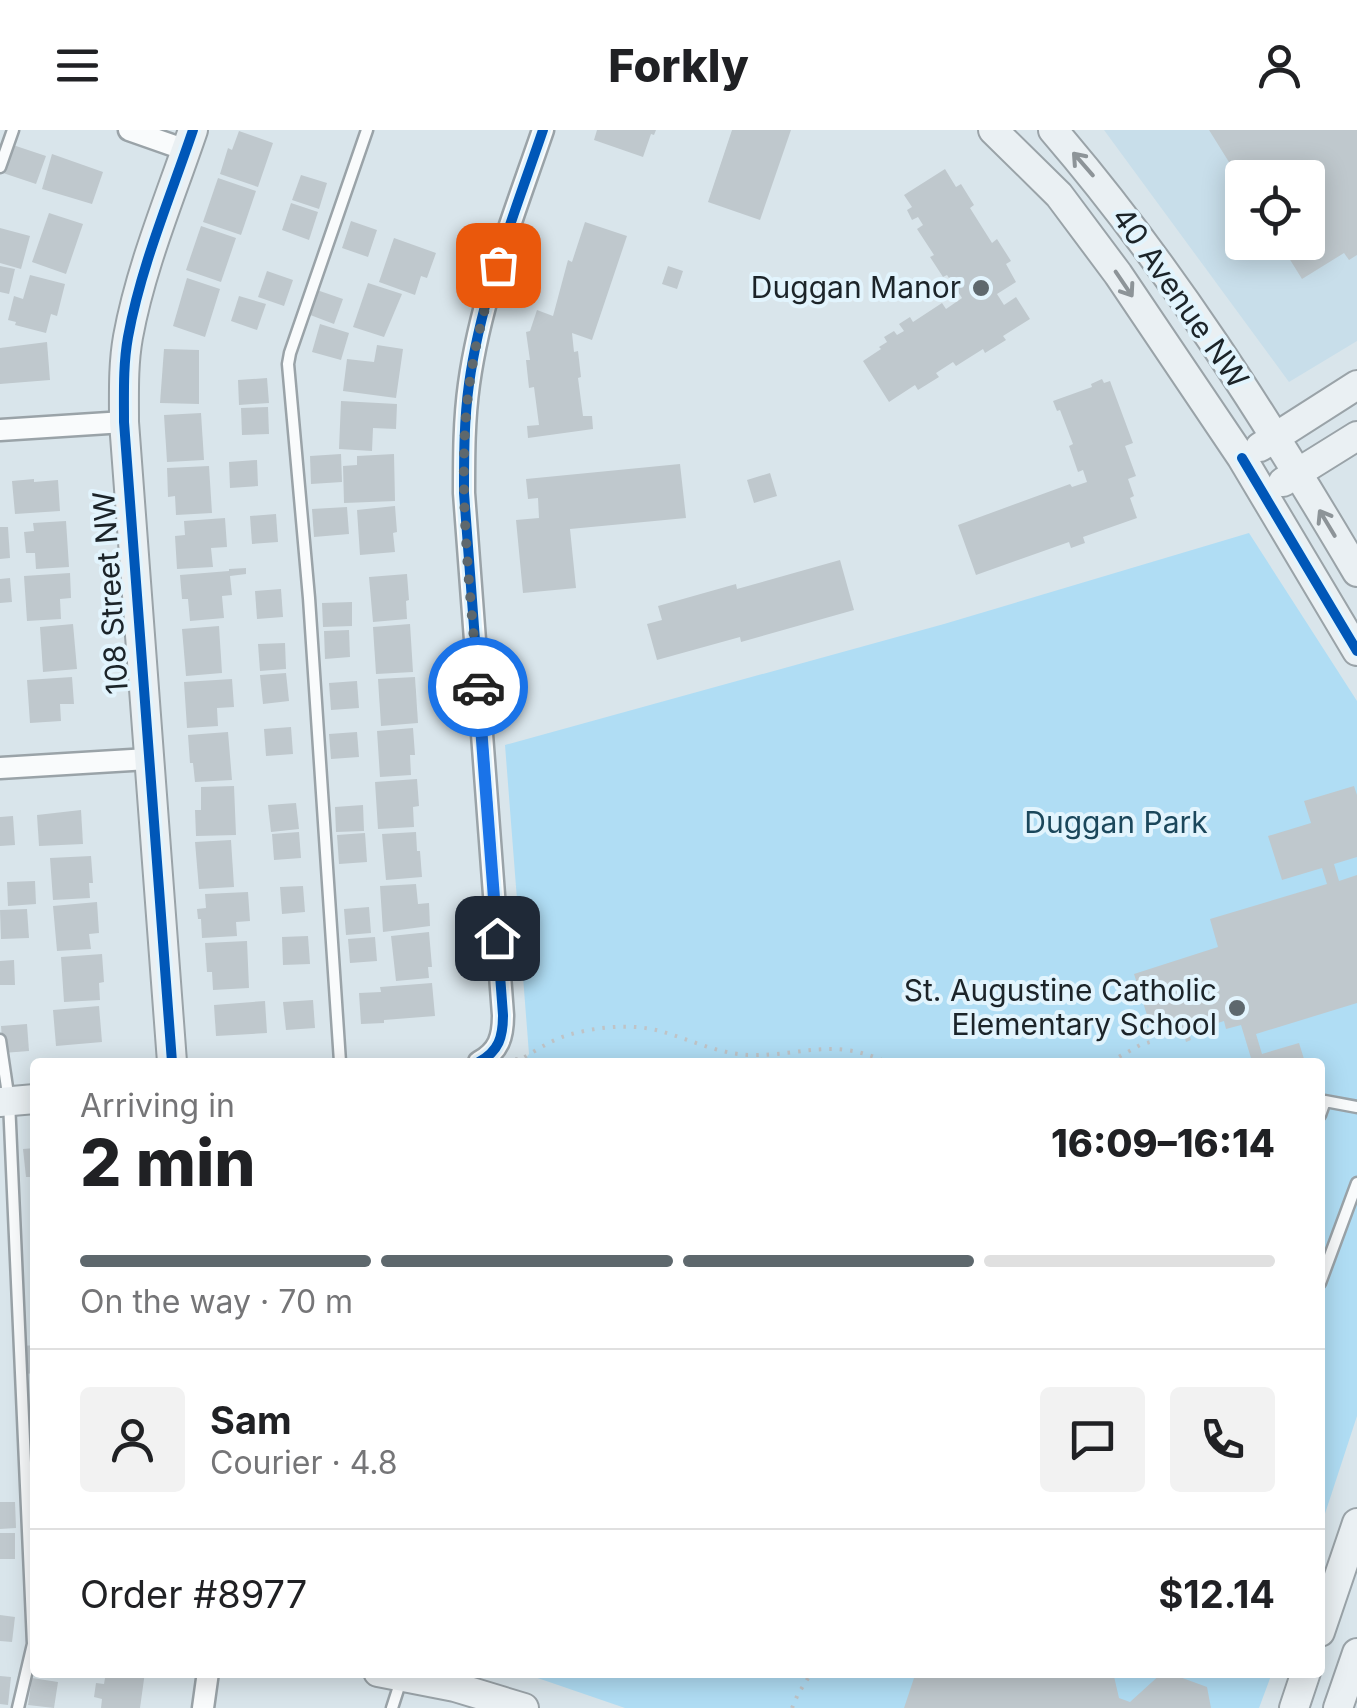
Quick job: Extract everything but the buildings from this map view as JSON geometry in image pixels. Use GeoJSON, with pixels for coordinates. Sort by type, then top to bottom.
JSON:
{"type":"FeatureCollection","features":[{"type":"Feature","properties":{"kind":"street"},"geometry":{"type":"LineString","coordinates":[[129,130],[190,140]]}},
{"type":"Feature","properties":{"kind":"street"},"geometry":{"type":"LineString","coordinates":[[487,1057],[502,1035],[503,1015],[466,531],[464,448],[470,380],[482,320],[543,130]]}},
{"type":"Feature","properties":{"kind":"street","name":"40 Avenue NW"},"geometry":{"type":"LineString","coordinates":[[994,130],[1059,196],[1118,274],[1242,458],[1357,650]]}},
{"type":"Feature","properties":{"kind":"street","name":"40 Avenue NW"},"geometry":{"type":"LineString","coordinates":[[1053,130],[1156,257],[1275,437],[1357,572]]}},
{"type":"Feature","properties":{"kind":"street","name":"108 Street NW"},"geometry":{"type":"LineString","coordinates":[[172,1058],[124,422],[124,369],[136,303],[190,140]]}},
{"type":"Feature","properties":{"kind":"street"},"geometry":{"type":"LineString","coordinates":[[1242,458],[1357,385]]}},
{"type":"Feature","properties":{"kind":"street"},"geometry":{"type":"LineString","coordinates":[[0,430],[124,422]]}},
{"type":"Feature","properties":{"kind":"street"},"geometry":{"type":"LineString","coordinates":[[1264,493],[1357,436]]}},
{"type":"Feature","properties":{"kind":"street"},"geometry":{"type":"LineString","coordinates":[[0,768],[148,758]]}},
{"type":"Feature","properties":{"kind":"street"},"geometry":{"type":"LineString","coordinates":[[1325,1617],[1357,1523]]}},
{"type":"Feature","properties":{"kind":"street"},"geometry":{"type":"LineString","coordinates":[[1338,1708],[1357,1653]]}},
{"type":"Feature","properties":{"kind":"street"},"geometry":{"type":"LineString","coordinates":[[203,1708],[207,1678]]}},
{"type":"Feature","properties":{"kind":"street"},"geometry":{"type":"LineString","coordinates":[[410,1678],[524,1708]]}},
{"type":"Feature","properties":{"kind":"street"},"geometry":{"type":"LineString","coordinates":[[1294,1708],[1304,1678]]}},
{"type":"Feature","properties":{"kind":"lane"},"geometry":{"type":"LineString","coordinates":[[0,167],[13,130]]}},
{"type":"Feature","properties":{"kind":"lane"},"geometry":{"type":"LineString","coordinates":[[340,1058],[310,618],[288,364],[367,130]]}},
{"type":"Feature","properties":{"kind":"lane"},"geometry":{"type":"LineString","coordinates":[[0,1040],[15,1101],[30,1530]]}},
{"type":"Feature","properties":{"kind":"lane"},"geometry":{"type":"LineString","coordinates":[[1325,1101],[1357,1107]]}},
{"type":"Feature","properties":{"kind":"lane"},"geometry":{"type":"LineString","coordinates":[[1325,1269],[1357,1183]]}},
{"type":"Feature","properties":{"kind":"lane"},"geometry":{"type":"LineString","coordinates":[[18,1708],[30,1660]]}},
{"type":"Feature","properties":{"kind":"lane"},"geometry":{"type":"LineString","coordinates":[[390,1678],[392,1708]]}},
{"type":"Feature","properties":{"kind":"path"},"geometry":{"type":"LineString","coordinates":[[523,1058],[568,1035],[634,1027],[732,1053],[838,1048],[876,1058]]}},
{"type":"Feature","properties":{"kind":"path"},"geometry":{"type":"LineString","coordinates":[[1117,1058],[1157,1040]]}},
{"type":"Feature","properties":{"kind":"path"},"geometry":{"type":"LineString","coordinates":[[792,1708],[808,1678]]}},
{"type":"Feature","properties":{"kind":"shaded area"},"geometry":{"type":"Polygon","coordinates":[[[1104,130],[1357,130],[1357,341],[1289,382],[1104,130]]]}},
{"type":"Feature","properties":{"kind":"green space","name":"Duggan Park"},"geometry":{"type":"Polygon","coordinates":[[[1249,533],[1357,701],[1357,1416],[1325,1514],[1325,1058],[526,1058],[529,1054],[505,745],[944,624],[1249,533]]]}},
{"type":"Feature","properties":{"kind":"green space"},"geometry":{"type":"Polygon","coordinates":[[[538,1678],[1270,1678],[1259,1708],[625,1708],[538,1678]]]}},
{"type":"Feature","properties":{"kind":"cycle path"},"geometry":{"type":"LineString","coordinates":[[172,1058],[124,422],[124,379],[128,337],[140,284],[193,130]]}},
{"type":"Feature","properties":{"kind":"cycle path"},"geometry":{"type":"LineString","coordinates":[[484,1058],[498,1043],[503,1015],[464,493],[466,411],[474,351],[490,287],[543,130]]}},
{"type":"Feature","properties":{"kind":"cycle path"},"geometry":{"type":"LineString","coordinates":[[1242,458],[1357,651]]}},
{"type":"Feature","properties":{"kind":"way so far"},"geometry":{"type":"LineString","coordinates":[[478,687],[464,448],[478,335],[498,265]]}},
{"type":"Feature","properties":{"kind":"place","name":"Duggan Manor"},"geometry":{"type":"Point","coordinates":[981,288]}},
{"type":"Feature","properties":{"kind":"place","name":"St. Augustine Catholic Elementary School"},"geometry":{"type":"Point","coordinates":[1237,1008]}},
{"type":"Feature","properties":{"kind":"route"},"geometry":{"type":"LineString","coordinates":[[478,687],[497,938]]}}]}
